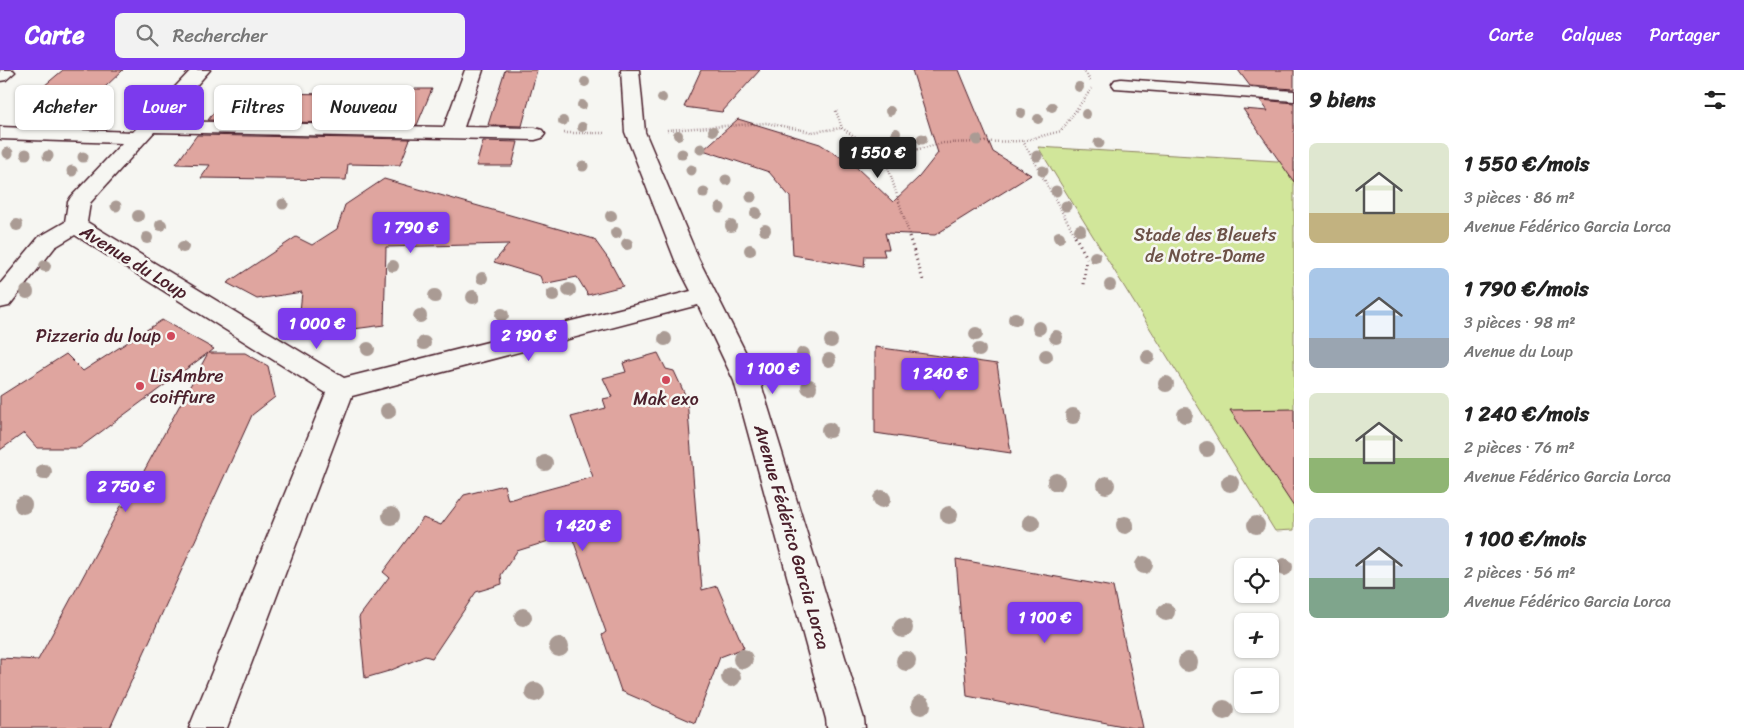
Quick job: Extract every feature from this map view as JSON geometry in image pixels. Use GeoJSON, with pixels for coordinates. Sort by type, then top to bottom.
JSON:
{"type":"FeatureCollection","features":[{"type":"Feature","properties":{"kind":"street","name":"Avenue du Loup"},"geometry":{"type":"LineString","coordinates":[[201,70],[79,202],[75,226],[341,389]]}},
{"type":"Feature","properties":{"kind":"street"},"geometry":{"type":"LineString","coordinates":[[452,133],[474,70]]}},
{"type":"Feature","properties":{"kind":"street","name":"Avenue Fédérico Garcia Lorca"},"geometry":{"type":"LineString","coordinates":[[630,70],[635,132],[687,260],[706,294],[747,381],[845,719],[846,728]]}},
{"type":"Feature","properties":{"kind":"street"},"geometry":{"type":"LineString","coordinates":[[1121,84],[1294,96]]}},
{"type":"Feature","properties":{"kind":"street"},"geometry":{"type":"LineString","coordinates":[[0,133],[535,134]]}},
{"type":"Feature","properties":{"kind":"street"},"geometry":{"type":"LineString","coordinates":[[0,300],[47,242],[75,226]]}},
{"type":"Feature","properties":{"kind":"street"},"geometry":{"type":"LineString","coordinates":[[208,728],[341,389],[706,294]]}},
{"type":"Feature","properties":{"kind":"path"},"geometry":{"type":"LineString","coordinates":[[885,157],[944,143],[1023,141],[1061,131],[1093,87],[1084,70]]}},
{"type":"Feature","properties":{"kind":"path"},"geometry":{"type":"LineString","coordinates":[[836,111],[842,128],[885,157],[923,280]]}},
{"type":"Feature","properties":{"kind":"path"},"geometry":{"type":"LineString","coordinates":[[535,134],[635,132],[767,123],[812,132],[842,128]]}},
{"type":"Feature","properties":{"kind":"path"},"geometry":{"type":"LineString","coordinates":[[1023,141],[1086,256],[1084,285]]}},
{"type":"Feature","properties":{"kind":"green space","name":"Stade des Bleuets de Notre-Dame"},"geometry":{"type":"Polygon","coordinates":[[[1038,147],[1294,162],[1294,530],[1275,531],[1038,147]]]}},
{"type":"Feature","properties":{"kind":"building"},"geometry":{"type":"Polygon","coordinates":[[[63,70],[123,70],[107,85],[45,85],[63,70]]]}},
{"type":"Feature","properties":{"kind":"building"},"geometry":{"type":"Polygon","coordinates":[[[505,70],[537,70],[522,126],[488,125],[505,70]]]}},
{"type":"Feature","properties":{"kind":"building"},"geometry":{"type":"Polygon","coordinates":[[[701,70],[760,70],[722,112],[684,107],[701,70]]]}},
{"type":"Feature","properties":{"kind":"building"},"geometry":{"type":"Polygon","coordinates":[[[912,70],[959,70],[993,152],[1031,175],[935,235],[885,233],[889,249],[883,249],[885,256],[865,256],[864,267],[793,255],[790,197],[769,172],[703,150],[738,119],[820,144],[856,167],[893,202],[919,177],[938,153],[912,70]]]}},
{"type":"Feature","properties":{"kind":"building"},"geometry":{"type":"Polygon","coordinates":[[[1238,70],[1294,70],[1294,89],[1250,86],[1238,70]]]}},
{"type":"Feature","properties":{"kind":"building"},"geometry":{"type":"Polygon","coordinates":[[[415,89],[432,89],[417,125],[415,125],[415,89]]]}},
{"type":"Feature","properties":{"kind":"building"},"geometry":{"type":"Polygon","coordinates":[[[302,94],[312,94],[312,122],[302,122],[302,94]]]}},
{"type":"Feature","properties":{"kind":"building"},"geometry":{"type":"Polygon","coordinates":[[[1260,100],[1294,103],[1294,182],[1243,109],[1268,111],[1260,100]]]}},
{"type":"Feature","properties":{"kind":"building"},"geometry":{"type":"Polygon","coordinates":[[[214,112],[214,120],[208,120],[214,112]]]}},
{"type":"Feature","properties":{"kind":"building"},"geometry":{"type":"Polygon","coordinates":[[[197,135],[410,139],[400,165],[348,164],[346,180],[201,178],[210,165],[176,164],[197,135]]]}},
{"type":"Feature","properties":{"kind":"building"},"geometry":{"type":"Polygon","coordinates":[[[483,141],[518,142],[512,166],[476,166],[483,141]]]}},
{"type":"Feature","properties":{"kind":"building"},"geometry":{"type":"Polygon","coordinates":[[[384,179],[594,239],[609,260],[623,286],[588,295],[577,277],[543,284],[540,276],[494,262],[509,244],[386,247],[384,325],[323,333],[299,321],[302,292],[257,299],[227,283],[296,237],[312,245],[337,229],[345,205],[384,179]]]}},
{"type":"Feature","properties":{"kind":"building"},"geometry":{"type":"Polygon","coordinates":[[[162,320],[214,349],[209,353],[245,353],[268,366],[275,397],[252,415],[110,728],[0,728],[0,658],[38,660],[121,506],[125,506],[208,353],[79,448],[37,448],[24,433],[0,450],[0,396],[66,354],[83,371],[162,320]]]}},
{"type":"Feature","properties":{"kind":"building"},"geometry":{"type":"Polygon","coordinates":[[[875,347],[997,364],[1011,453],[875,433],[875,347]]]}},
{"type":"Feature","properties":{"kind":"building"},"geometry":{"type":"Polygon","coordinates":[[[658,353],[666,369],[674,371],[687,399],[702,590],[717,586],[744,648],[720,657],[695,723],[621,691],[602,635],[606,632],[571,534],[517,551],[501,575],[502,584],[476,592],[432,658],[425,656],[389,671],[365,678],[359,617],[389,577],[383,572],[423,518],[441,525],[464,495],[504,485],[508,500],[593,477],[571,417],[606,408],[603,399],[612,397],[603,378],[626,372],[623,363],[658,353]]]}},
{"type":"Feature","properties":{"kind":"building"},"geometry":{"type":"Polygon","coordinates":[[[1294,409],[1294,507],[1230,410],[1294,409]]]}},
{"type":"Feature","properties":{"kind":"building"},"geometry":{"type":"Polygon","coordinates":[[[956,559],[1113,587],[1143,728],[1133,728],[967,696],[956,559]]]}},
{"type":"Feature","properties":{"kind":"place","name":"Pizzeria du loup"},"geometry":{"type":"Point","coordinates":[171,336]}},
{"type":"Feature","properties":{"kind":"place","name":"Mak exo"},"geometry":{"type":"Point","coordinates":[666,380]}},
{"type":"Feature","properties":{"kind":"place","name":"LisAmbre coiffure"},"geometry":{"type":"Point","coordinates":[140,386]}}]}
